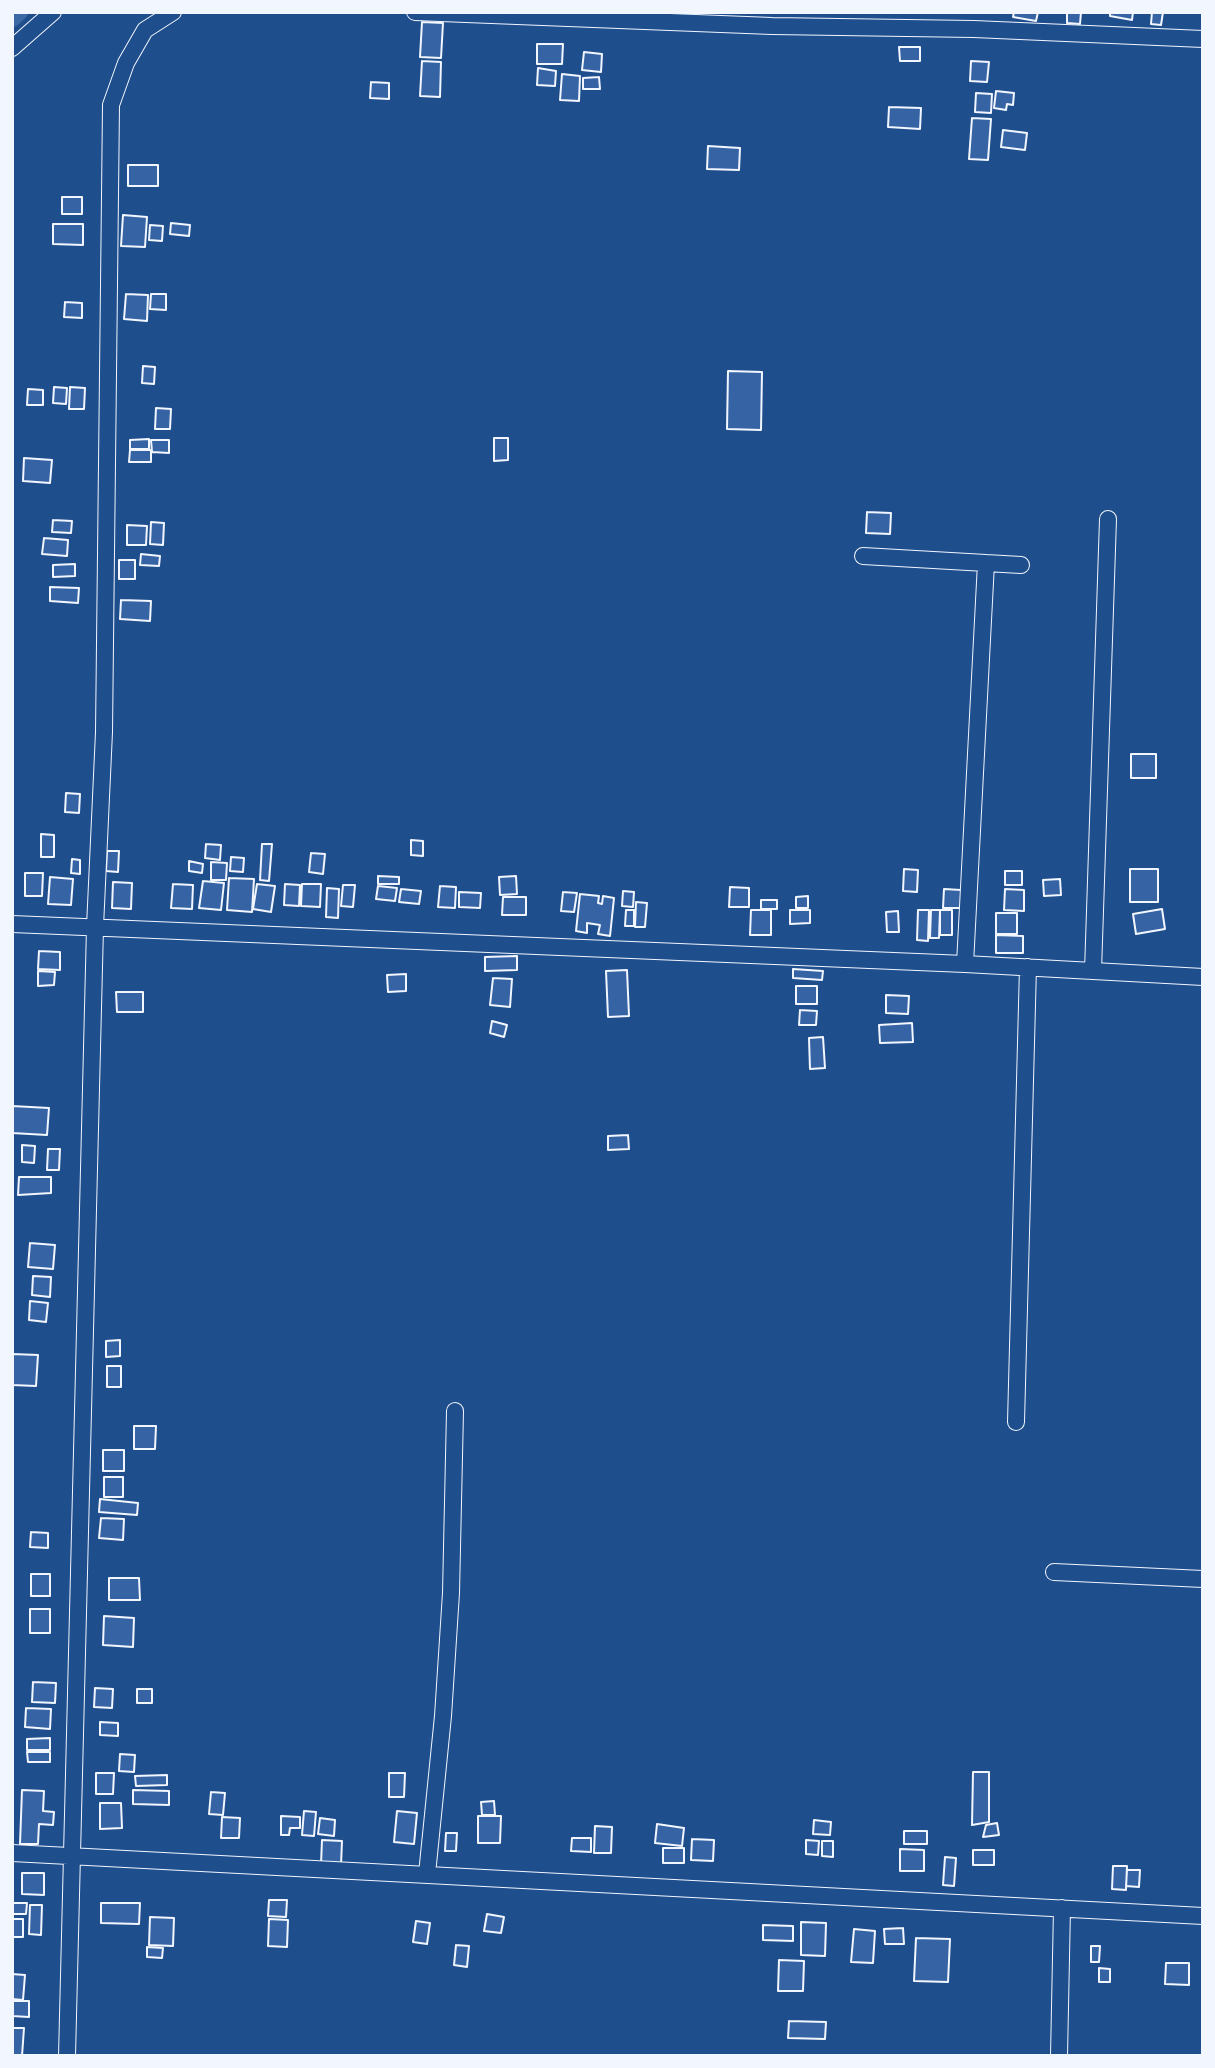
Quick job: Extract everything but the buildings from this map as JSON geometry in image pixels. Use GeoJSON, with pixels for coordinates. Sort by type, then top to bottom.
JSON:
{"type":"FeatureCollection","features":[{"type":"Feature","properties":{"kind":"street"},"geometry":{"type":"LineString","coordinates":[[12,47],[53,12]]}},
{"type":"Feature","properties":{"kind":"street"},"geometry":{"type":"LineString","coordinates":[[67,2056],[95,927],[104,732],[111,105],[126,63],[145,30],[173,12]]}},
{"type":"Feature","properties":{"kind":"street"},"geometry":{"type":"LineString","coordinates":[[415,12],[772,26],[974,29],[1203,39]]}},
{"type":"Feature","properties":{"kind":"street"},"geometry":{"type":"LineString","coordinates":[[1093,971],[1108,519]]}},
{"type":"Feature","properties":{"kind":"street"},"geometry":{"type":"LineString","coordinates":[[863,556],[1021,565]]}},
{"type":"Feature","properties":{"kind":"street"},"geometry":{"type":"LineString","coordinates":[[965,964],[986,563]]}},
{"type":"Feature","properties":{"kind":"street"},"geometry":{"type":"LineString","coordinates":[[12,924],[965,964],[1203,977]]}},
{"type":"Feature","properties":{"kind":"street"},"geometry":{"type":"LineString","coordinates":[[1016,1422],[1028,967]]}},
{"type":"Feature","properties":{"kind":"street"},"geometry":{"type":"LineString","coordinates":[[427,1874],[443,1717],[451,1593],[455,1411]]}},
{"type":"Feature","properties":{"kind":"street"},"geometry":{"type":"LineString","coordinates":[[1054,1572],[1203,1579]]}},
{"type":"Feature","properties":{"kind":"street"},"geometry":{"type":"LineString","coordinates":[[12,1853],[1203,1916]]}},
{"type":"Feature","properties":{"kind":"street"},"geometry":{"type":"LineString","coordinates":[[1059,2056],[1062,1908]]}},
{"type":"Feature","properties":{"kind":"waterway"},"geometry":{"type":"LineString","coordinates":[[12,18],[19,12]]}}]}
